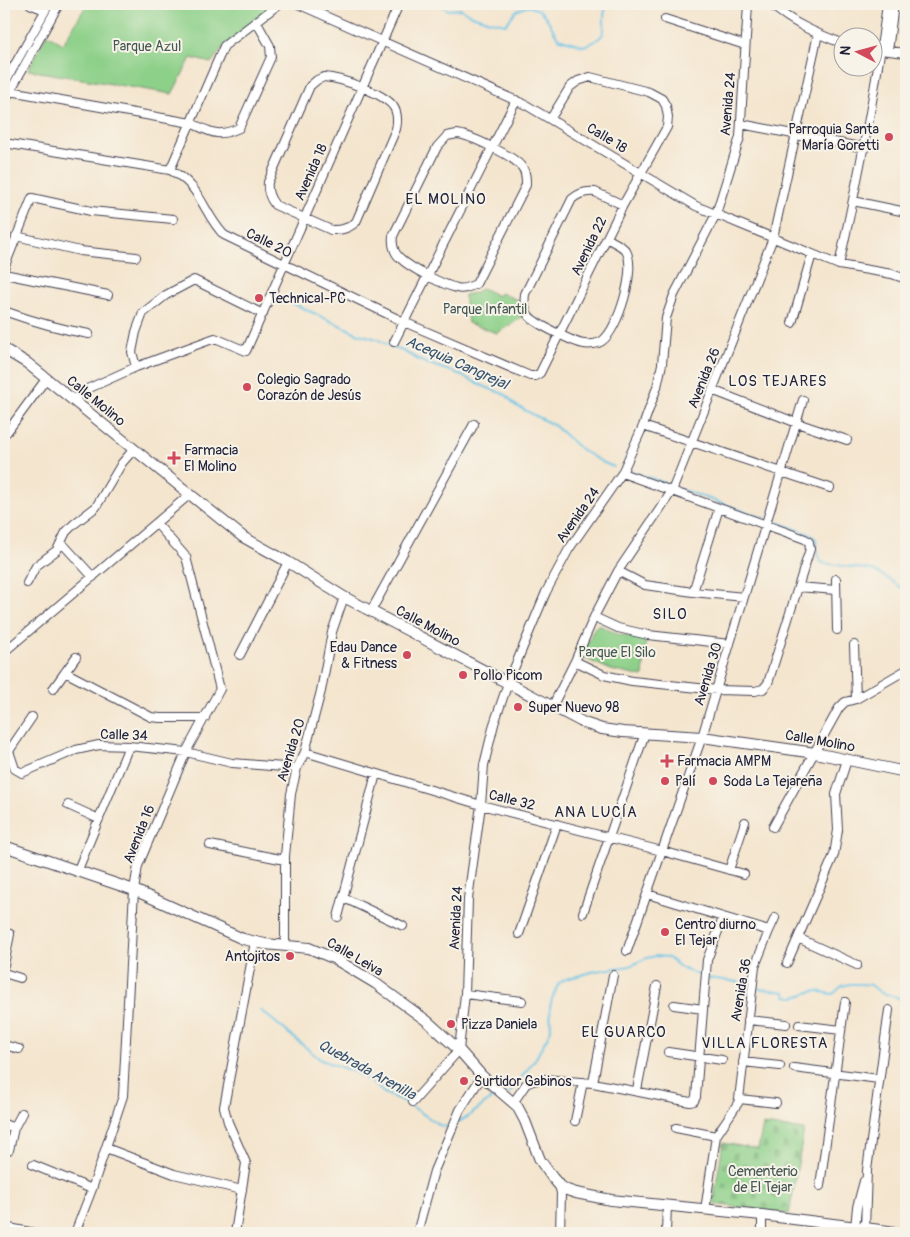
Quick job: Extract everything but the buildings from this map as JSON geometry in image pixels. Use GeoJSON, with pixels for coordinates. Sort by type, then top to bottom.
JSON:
{"type":"FeatureCollection","features":[{"type":"Feature","properties":{"kind":"main road","name":"Calle Molino"},"geometry":{"type":"LineString","coordinates":[[4,349],[27,364],[73,400],[243,537],[344,597],[584,723],[602,729],[702,737],[816,753],[906,772]]}},
{"type":"Feature","properties":{"kind":"main road","name":"Calle Leiva"},"geometry":{"type":"LineString","coordinates":[[4,846],[134,890],[243,938],[255,942],[309,948],[336,959],[375,983],[428,1021],[459,1050],[482,1076],[513,1103],[521,1112],[540,1160],[559,1185]]}},
{"type":"Feature","properties":{"kind":"main road"},"geometry":{"type":"LineString","coordinates":[[559,1185],[576,1193],[611,1200],[762,1215],[856,1229],[904,1233]]}},
{"type":"Feature","properties":{"kind":"street"},"geometry":{"type":"LineString","coordinates":[[4,84],[47,7],[30,4]]}},
{"type":"Feature","properties":{"kind":"street"},"geometry":{"type":"LineString","coordinates":[[4,102],[59,4]]}},
{"type":"Feature","properties":{"kind":"street"},"geometry":{"type":"LineString","coordinates":[[170,170],[224,46],[279,4]]}},
{"type":"Feature","properties":{"kind":"street","name":"Calle 18"},"geometry":{"type":"LineString","coordinates":[[298,4],[516,100],[551,118],[696,206],[839,266],[892,274],[906,279]]}},
{"type":"Feature","properties":{"kind":"street","name":"Avenida 18"},"geometry":{"type":"LineString","coordinates":[[136,367],[215,338],[246,351],[399,4]]}},
{"type":"Feature","properties":{"kind":"street","name":"Avenida 24"},"geometry":{"type":"LineString","coordinates":[[459,1050],[465,994],[468,899],[488,744],[508,683],[546,592],[569,549],[622,473],[643,426],[657,387],[662,364],[666,318],[674,295],[716,214],[740,137],[748,4]]}},
{"type":"Feature","properties":{"kind":"street"},"geometry":{"type":"LineString","coordinates":[[770,4],[788,19],[832,39]]}},
{"type":"Feature","properties":{"kind":"street"},"geometry":{"type":"LineString","coordinates":[[885,51],[887,4]]}},
{"type":"Feature","properties":{"kind":"street"},"geometry":{"type":"LineString","coordinates":[[839,266],[894,4]]}},
{"type":"Feature","properties":{"kind":"street"},"geometry":{"type":"LineString","coordinates":[[665,19],[746,45]]}},
{"type":"Feature","properties":{"kind":"street"},"geometry":{"type":"LineString","coordinates":[[10,91],[190,122],[217,134],[227,134],[239,128],[272,57],[270,46],[256,21]]}},
{"type":"Feature","properties":{"kind":"street","name":"Avenida 26"},"geometry":{"type":"LineString","coordinates":[[552,706],[618,571],[672,490],[773,238],[818,34]]}},
{"type":"Feature","properties":{"kind":"street"},"geometry":{"type":"LineString","coordinates":[[882,51],[906,53]]}},
{"type":"Feature","properties":{"kind":"street"},"geometry":{"type":"LineString","coordinates":[[324,77],[362,88],[387,99],[394,107],[398,120],[356,222],[349,228],[331,230],[275,205],[267,190],[268,182],[310,86],[316,80],[324,77]]}},
{"type":"Feature","properties":{"kind":"street","name":"Avenida 22"},"geometry":{"type":"LineString","coordinates":[[535,376],[540,373],[640,173],[667,127],[668,117],[666,106],[662,99],[649,92],[590,77],[578,81],[570,87],[551,118]]}},
{"type":"Feature","properties":{"kind":"street"},"geometry":{"type":"LineString","coordinates":[[394,342],[516,100]]}},
{"type":"Feature","properties":{"kind":"street"},"geometry":{"type":"LineString","coordinates":[[741,124],[864,148]]}},
{"type":"Feature","properties":{"kind":"street"},"geometry":{"type":"LineString","coordinates":[[463,134],[493,148],[520,164],[526,173],[526,184],[476,284],[467,288],[457,288],[427,275],[400,258],[394,249],[394,236],[437,147],[447,136],[463,134]]}},
{"type":"Feature","properties":{"kind":"street","name":"Calle 20"},"geometry":{"type":"LineString","coordinates":[[4,143],[170,170],[194,188],[215,225],[224,235],[404,322],[530,376],[535,376]]}},
{"type":"Feature","properties":{"kind":"street"},"geometry":{"type":"LineString","coordinates":[[607,238],[625,249],[630,269],[625,298],[603,341],[583,344],[559,334],[530,318],[524,302],[525,294],[572,200],[583,193],[590,192],[623,206]]}},
{"type":"Feature","properties":{"kind":"street"},"geometry":{"type":"LineString","coordinates":[[4,268],[32,198],[91,212],[173,219]]}},
{"type":"Feature","properties":{"kind":"street"},"geometry":{"type":"LineString","coordinates":[[853,202],[906,212]]}},
{"type":"Feature","properties":{"kind":"street"},"geometry":{"type":"LineString","coordinates":[[16,236],[80,251],[136,257]]}},
{"type":"Feature","properties":{"kind":"street"},"geometry":{"type":"LineString","coordinates":[[792,324],[812,254]]}},
{"type":"Feature","properties":{"kind":"street"},"geometry":{"type":"LineString","coordinates":[[4,274],[108,295]]}},
{"type":"Feature","properties":{"kind":"street"},"geometry":{"type":"LineString","coordinates":[[73,400],[85,390],[136,367],[132,352],[136,332],[143,313],[166,296],[194,280],[263,314]]}},
{"type":"Feature","properties":{"kind":"street"},"geometry":{"type":"LineString","coordinates":[[4,311],[56,328],[89,334]]}},
{"type":"Feature","properties":{"kind":"street"},"geometry":{"type":"LineString","coordinates":[[7,432],[46,379]]}},
{"type":"Feature","properties":{"kind":"street"},"geometry":{"type":"LineString","coordinates":[[712,390],[847,440]]}},
{"type":"Feature","properties":{"kind":"street","name":"Avenida 30"},"geometry":{"type":"LineString","coordinates":[[627,951],[702,737],[804,400]]}},
{"type":"Feature","properties":{"kind":"street"},"geometry":{"type":"LineString","coordinates":[[371,611],[474,424]]}},
{"type":"Feature","properties":{"kind":"street"},"geometry":{"type":"LineString","coordinates":[[643,426],[830,488]]}},
{"type":"Feature","properties":{"kind":"street"},"geometry":{"type":"LineString","coordinates":[[27,583],[36,566],[57,550],[66,532],[96,507],[122,463],[134,450]]}},
{"type":"Feature","properties":{"kind":"street"},"geometry":{"type":"LineString","coordinates":[[575,661],[604,675],[632,681],[717,690],[755,691],[763,689],[768,683],[810,549],[808,542],[767,525],[622,473]]}},
{"type":"Feature","properties":{"kind":"street"},"geometry":{"type":"LineString","coordinates":[[4,652],[189,495]]}},
{"type":"Feature","properties":{"kind":"street"},"geometry":{"type":"LineString","coordinates":[[693,592],[719,508]]}},
{"type":"Feature","properties":{"kind":"street","name":"Avenida 16"},"geometry":{"type":"LineString","coordinates":[[75,1233],[123,1096],[134,890],[138,866],[186,752],[220,689],[186,557],[156,523]]}},
{"type":"Feature","properties":{"kind":"street"},"geometry":{"type":"LineString","coordinates":[[61,542],[93,577]]}},
{"type":"Feature","properties":{"kind":"street"},"geometry":{"type":"LineString","coordinates":[[240,655],[288,562]]}},
{"type":"Feature","properties":{"kind":"street"},"geometry":{"type":"LineString","coordinates":[[618,571],[645,586],[744,597]]}},
{"type":"Feature","properties":{"kind":"street"},"geometry":{"type":"LineString","coordinates":[[836,579],[837,630]]}},
{"type":"Feature","properties":{"kind":"street"},"geometry":{"type":"LineString","coordinates":[[798,587],[836,590]]}},
{"type":"Feature","properties":{"kind":"street","name":"Avenida 20"},"geometry":{"type":"LineString","coordinates":[[286,945],[285,860],[291,794],[297,768],[305,752],[321,691],[332,632],[344,597]]}},
{"type":"Feature","properties":{"kind":"street"},"geometry":{"type":"LineString","coordinates":[[594,617],[618,628],[648,635],[730,644]]}},
{"type":"Feature","properties":{"kind":"street"},"geometry":{"type":"LineString","coordinates":[[854,645],[856,699]]}},
{"type":"Feature","properties":{"kind":"street"},"geometry":{"type":"LineString","coordinates":[[53,688],[76,657]]}},
{"type":"Feature","properties":{"kind":"street"},"geometry":{"type":"LineString","coordinates":[[773,827],[816,753],[833,717],[846,702],[856,699],[906,670]]}},
{"type":"Feature","properties":{"kind":"street"},"geometry":{"type":"LineString","coordinates":[[65,672],[151,717],[205,718]]}},
{"type":"Feature","properties":{"kind":"street","name":"Calle 34"},"geometry":{"type":"LineString","coordinates":[[32,717],[9,751],[15,769],[22,773],[76,750],[99,745],[186,752],[232,763],[297,768]]}},
{"type":"Feature","properties":{"kind":"street"},"geometry":{"type":"LineString","coordinates":[[583,913],[645,733]]}},
{"type":"Feature","properties":{"kind":"street"},"geometry":{"type":"LineString","coordinates":[[77,872],[129,746]]}},
{"type":"Feature","properties":{"kind":"street","name":"Calle 32"},"geometry":{"type":"LineString","coordinates":[[305,752],[481,805],[609,837],[744,874]]}},
{"type":"Feature","properties":{"kind":"street"},"geometry":{"type":"LineString","coordinates":[[787,963],[834,855],[838,830],[836,794],[847,760]]}},
{"type":"Feature","properties":{"kind":"street"},"geometry":{"type":"LineString","coordinates":[[338,917],[376,774]]}},
{"type":"Feature","properties":{"kind":"street"},"geometry":{"type":"LineString","coordinates":[[68,805],[99,819]]}},
{"type":"Feature","properties":{"kind":"street"},"geometry":{"type":"LineString","coordinates":[[729,870],[745,822]]}},
{"type":"Feature","properties":{"kind":"street"},"geometry":{"type":"LineString","coordinates":[[519,934],[557,824]]}},
{"type":"Feature","properties":{"kind":"street"},"geometry":{"type":"LineString","coordinates":[[210,845],[285,860]]}},
{"type":"Feature","properties":{"kind":"street"},"geometry":{"type":"LineString","coordinates":[[647,894],[723,918],[769,930]]}},
{"type":"Feature","properties":{"kind":"street"},"geometry":{"type":"LineString","coordinates":[[344,898],[402,926]]}},
{"type":"Feature","properties":{"kind":"street"},"geometry":{"type":"LineString","coordinates":[[513,1103],[526,1084],[533,1081],[556,1080],[594,1083],[690,1102],[694,1101],[696,1097],[708,960],[723,918]]}},
{"type":"Feature","properties":{"kind":"street","name":"Avenida 36"},"geometry":{"type":"LineString","coordinates":[[706,1210],[716,1136],[739,1099],[756,966],[775,918]]}},
{"type":"Feature","properties":{"kind":"street"},"geometry":{"type":"LineString","coordinates":[[4,965],[8,931]]}},
{"type":"Feature","properties":{"kind":"street"},"geometry":{"type":"LineString","coordinates":[[798,938],[857,964]]}},
{"type":"Feature","properties":{"kind":"street"},"geometry":{"type":"LineString","coordinates":[[235,1233],[246,1163],[228,1122],[224,1107],[255,942]]}},
{"type":"Feature","properties":{"kind":"street"},"geometry":{"type":"LineString","coordinates":[[4,973],[20,978]]}},
{"type":"Feature","properties":{"kind":"street"},"geometry":{"type":"LineString","coordinates":[[594,1083],[613,975]]}},
{"type":"Feature","properties":{"kind":"street"},"geometry":{"type":"LineString","coordinates":[[637,1090],[657,986]]}},
{"type":"Feature","properties":{"kind":"street"},"geometry":{"type":"LineString","coordinates":[[465,994],[522,1001]]}},
{"type":"Feature","properties":{"kind":"street"},"geometry":{"type":"LineString","coordinates":[[820,1186],[845,1002]]}},
{"type":"Feature","properties":{"kind":"street"},"geometry":{"type":"LineString","coordinates":[[674,1005],[703,1009]]}},
{"type":"Feature","properties":{"kind":"street"},"geometry":{"type":"LineString","coordinates":[[856,1229],[867,1170],[889,1010]]}},
{"type":"Feature","properties":{"kind":"street"},"geometry":{"type":"LineString","coordinates":[[748,1020],[786,1024]]}},
{"type":"Feature","properties":{"kind":"street"},"geometry":{"type":"LineString","coordinates":[[799,1025],[841,1030]]}},
{"type":"Feature","properties":{"kind":"street"},"geometry":{"type":"LineString","coordinates":[[4,1045],[19,1050]]}},
{"type":"Feature","properties":{"kind":"street"},"geometry":{"type":"LineString","coordinates":[[413,1102],[459,1050]]}},
{"type":"Feature","properties":{"kind":"street"},"geometry":{"type":"LineString","coordinates":[[668,1052],[722,1060]]}},
{"type":"Feature","properties":{"kind":"street"},"geometry":{"type":"LineString","coordinates":[[743,1062],[780,1066]]}},
{"type":"Feature","properties":{"kind":"street"},"geometry":{"type":"LineString","coordinates":[[794,1068],[879,1079]]}},
{"type":"Feature","properties":{"kind":"street"},"geometry":{"type":"LineString","coordinates":[[417,1233],[434,1172],[460,1110],[482,1076]]}},
{"type":"Feature","properties":{"kind":"street"},"geometry":{"type":"LineString","coordinates":[[575,1121],[583,1082]]}},
{"type":"Feature","properties":{"kind":"street"},"geometry":{"type":"LineString","coordinates":[[739,1099],[776,1104]]}},
{"type":"Feature","properties":{"kind":"street"},"geometry":{"type":"LineString","coordinates":[[9,1150],[14,1128],[22,1113]]}},
{"type":"Feature","properties":{"kind":"street"},"geometry":{"type":"LineString","coordinates":[[4,1124],[14,1128]]}},
{"type":"Feature","properties":{"kind":"street"},"geometry":{"type":"LineString","coordinates":[[676,1128],[716,1136]]}},
{"type":"Feature","properties":{"kind":"street"},"geometry":{"type":"LineString","coordinates":[[106,1148],[174,1174],[242,1190]]}},
{"type":"Feature","properties":{"kind":"street"},"geometry":{"type":"LineString","coordinates":[[33,1165],[92,1189]]}},
{"type":"Feature","properties":{"kind":"street"},"geometry":{"type":"LineString","coordinates":[[559,1185],[561,1192],[560,1233]]}},
{"type":"Feature","properties":{"kind":"street"},"geometry":{"type":"LineString","coordinates":[[666,1233],[667,1206]]}},
{"type":"Feature","properties":{"kind":"street"},"geometry":{"type":"LineString","coordinates":[[762,1215],[762,1233]]}},
{"type":"Feature","properties":{"kind":"street"},"geometry":{"type":"LineString","coordinates":[[4,1227],[35,1233]]}},
{"type":"Feature","properties":{"kind":"green space","name":"Parque Azul"},"geometry":{"type":"Polygon","coordinates":[[[87,4],[275,4],[224,46],[211,63],[191,58],[172,94],[28,70],[47,34],[63,44],[87,4]]]}},
{"type":"Feature","properties":{"kind":"green space","name":"Parque Infantil"},"geometry":{"type":"Polygon","coordinates":[[[482,288],[498,296],[500,293],[523,302],[520,308],[521,318],[497,333],[468,323],[464,295],[475,293],[482,288]]]}},
{"type":"Feature","properties":{"kind":"green space","name":"Parque El Silo"},"geometry":{"type":"Polygon","coordinates":[[[597,626],[617,634],[646,640],[643,677],[611,670],[584,658],[582,655],[597,626]]]}},
{"type":"Feature","properties":{"kind":"green space","name":"Cementerio de El Tejar"},"geometry":{"type":"Polygon","coordinates":[[[763,1125],[804,1130],[789,1214],[713,1204],[723,1143],[758,1149],[763,1125]]]}},
{"type":"Feature","properties":{"kind":"waterway"},"geometry":{"type":"LineString","coordinates":[[440,4],[448,10],[461,9],[469,14],[506,24],[516,11],[528,6],[539,10],[546,17],[558,38],[584,46],[594,42],[603,32],[605,11],[608,4]]}},
{"type":"Feature","properties":{"kind":"waterway","name":"Acequia Cangrejal"},"geometry":{"type":"LineString","coordinates":[[281,298],[359,334],[377,339],[423,362],[456,373],[506,395],[515,405],[555,426],[583,451],[614,467]]}},
{"type":"Feature","properties":{"kind":"waterway","name":"Acequia Cangrejal"},"geometry":{"type":"LineString","coordinates":[[632,472],[669,484]]}},
{"type":"Feature","properties":{"kind":"waterway","name":"Acequia Cangrejal"},"geometry":{"type":"LineString","coordinates":[[680,489],[764,518]]}},
{"type":"Feature","properties":{"kind":"waterway","name":"Acequia Cangrejal"},"geometry":{"type":"LineString","coordinates":[[774,521],[810,534],[816,539],[818,556],[822,563],[872,570],[906,591]]}},
{"type":"Feature","properties":{"kind":"waterway","name":"Quebrada Arenilla"},"geometry":{"type":"LineString","coordinates":[[509,1094],[536,1058],[551,1030],[550,1007],[559,983],[566,979],[596,971],[630,966],[656,956],[667,957],[683,969],[704,977]]}},
{"type":"Feature","properties":{"kind":"waterway","name":"Quebrada Arenilla"},"geometry":{"type":"LineString","coordinates":[[708,978],[738,982],[750,987]]}},
{"type":"Feature","properties":{"kind":"waterway","name":"Quebrada Arenilla"},"geometry":{"type":"LineString","coordinates":[[755,988],[785,992],[786,996],[794,997],[815,991],[833,994],[842,986],[862,984],[871,985],[881,993],[906,1001]]}},
{"type":"Feature","properties":{"kind":"waterway","name":"Quebrada Arenilla"},"geometry":{"type":"LineString","coordinates":[[260,1010],[321,1060],[352,1071],[370,1081],[384,1093],[405,1102],[441,1126],[450,1127]]}},
{"type":"Feature","properties":{"kind":"waterway","name":"Quebrada Arenilla"},"geometry":{"type":"LineString","coordinates":[[458,1122],[491,1099],[500,1097]]}},
{"type":"Feature","properties":{"kind":"place","name":"Parroquia Santa María Goretti"},"geometry":{"type":"Point","coordinates":[889,137]}},
{"type":"Feature","properties":{"kind":"place","name":"Technical-PC"},"geometry":{"type":"Point","coordinates":[259,298]}},
{"type":"Feature","properties":{"kind":"place","name":"Colegio Sagrado Corazón de Jesús"},"geometry":{"type":"Point","coordinates":[247,387]}},
{"type":"Feature","properties":{"kind":"place","name":"Farmacia El Molino"},"geometry":{"type":"Point","coordinates":[174,458]}},
{"type":"Feature","properties":{"kind":"place","name":"Edau Dance & Fitness"},"geometry":{"type":"Point","coordinates":[407,655]}},
{"type":"Feature","properties":{"kind":"place","name":"Pollo Picom"},"geometry":{"type":"Point","coordinates":[463,675]}},
{"type":"Feature","properties":{"kind":"place","name":"Super Nuevo 98"},"geometry":{"type":"Point","coordinates":[518,707]}},
{"type":"Feature","properties":{"kind":"place","name":"Farmacia AMPM"},"geometry":{"type":"Point","coordinates":[667,761]}},
{"type":"Feature","properties":{"kind":"place","name":"Palí"},"geometry":{"type":"Point","coordinates":[665,781]}},
{"type":"Feature","properties":{"kind":"place","name":"Soda La Tejareña"},"geometry":{"type":"Point","coordinates":[713,781]}},
{"type":"Feature","properties":{"kind":"place","name":"Centro diurno El Tejar"},"geometry":{"type":"Point","coordinates":[665,932]}},
{"type":"Feature","properties":{"kind":"place","name":"Antojitos"},"geometry":{"type":"Point","coordinates":[290,956]}},
{"type":"Feature","properties":{"kind":"place","name":"Pizza Daniela"},"geometry":{"type":"Point","coordinates":[451,1024]}},
{"type":"Feature","properties":{"kind":"place","name":"Surtidor Gabinos"},"geometry":{"type":"Point","coordinates":[464,1081]}},
{"type":"Feature","properties":{"kind":"district","name":"EL MOLINO"},"geometry":{"type":"Point","coordinates":[446,199]}},
{"type":"Feature","properties":{"kind":"district","name":"LOS TEJARES"},"geometry":{"type":"Point","coordinates":[778,381]}},
{"type":"Feature","properties":{"kind":"district","name":"SILO"},"geometry":{"type":"Point","coordinates":[670,614]}},
{"type":"Feature","properties":{"kind":"district","name":"ANA LUCÍA"},"geometry":{"type":"Point","coordinates":[596,812]}},
{"type":"Feature","properties":{"kind":"district","name":"EL GUARCO"},"geometry":{"type":"Point","coordinates":[624,1032]}},
{"type":"Feature","properties":{"kind":"district","name":"VILLA FLORESTA"},"geometry":{"type":"Point","coordinates":[765,1043]}}]}
